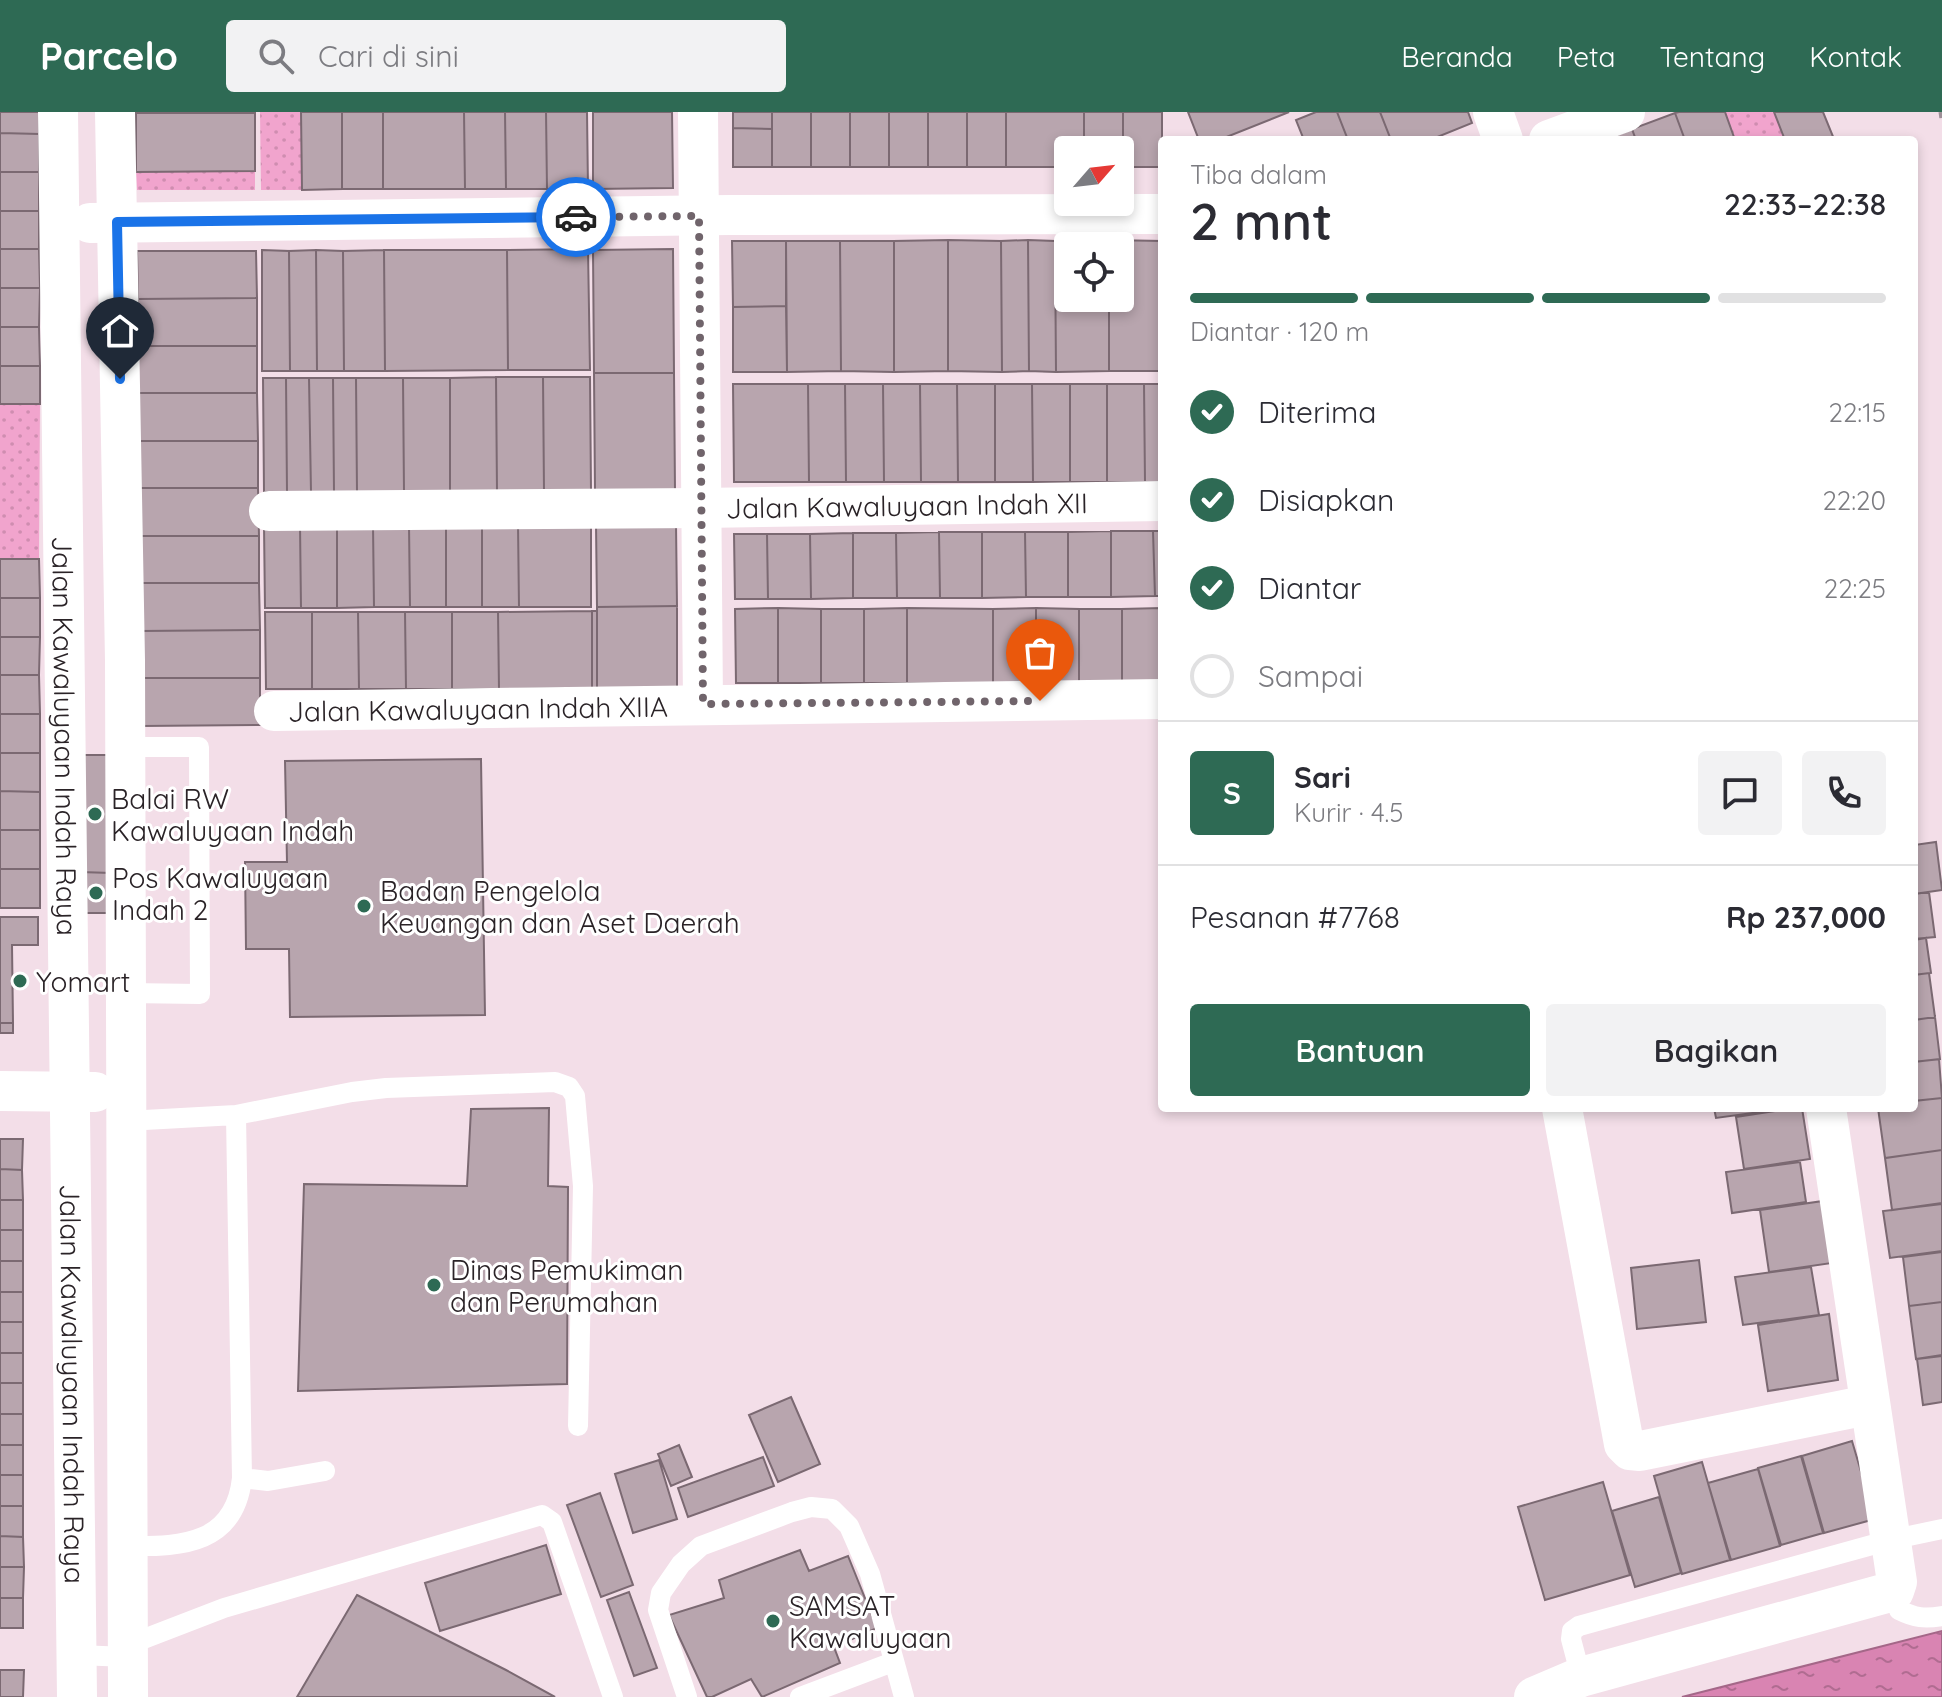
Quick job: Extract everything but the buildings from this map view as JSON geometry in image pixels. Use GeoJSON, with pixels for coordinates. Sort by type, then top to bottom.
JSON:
{"type":"FeatureCollection","features":[{"type":"Feature","properties":{"kind":"street","name":"Jalan Kawaluyaan Indah Raya"},"geometry":{"type":"LineString","coordinates":[[58,112],[77,1697]]}},
{"type":"Feature","properties":{"kind":"street","name":"Jalan Kawaluyaan Indah Raya"},"geometry":{"type":"LineString","coordinates":[[115,112],[125,660],[128,1697]]}},
{"type":"Feature","properties":{"kind":"street"},"geometry":{"type":"LineString","coordinates":[[698,112],[703,704]]}},
{"type":"Feature","properties":{"kind":"street"},"geometry":{"type":"LineString","coordinates":[[1493,112],[1502,136]]}},
{"type":"Feature","properties":{"kind":"street"},"geometry":{"type":"LineString","coordinates":[[1560,136],[1625,112]]}},
{"type":"Feature","properties":{"kind":"street"},"geometry":{"type":"LineString","coordinates":[[59,225],[699,216],[1158,214]]}},
{"type":"Feature","properties":{"kind":"street","name":"Jalan Kawaluyaan Indah XII"},"geometry":{"type":"LineString","coordinates":[[269,511],[1158,501]]}},
{"type":"Feature","properties":{"kind":"street"},"geometry":{"type":"LineString","coordinates":[[64,659],[125,660]]}},
{"type":"Feature","properties":{"kind":"street","name":"Jalan Kawaluyaan Indah XIIA"},"geometry":{"type":"LineString","coordinates":[[274,711],[1158,699]]}},
{"type":"Feature","properties":{"kind":"street"},"geometry":{"type":"LineString","coordinates":[[0,1091],[68,1092],[127,1106]]}},
{"type":"Feature","properties":{"kind":"street"},"geometry":{"type":"LineString","coordinates":[[1563,1112],[1624,1444],[1630,1450],[1640,1451],[1868,1405]]}},
{"type":"Feature","properties":{"kind":"street"},"geometry":{"type":"LineString","coordinates":[[1534,1697],[1581,1677],[1894,1591],[1897,1582],[1868,1405],[1827,1112]]}},
{"type":"Feature","properties":{"kind":"lane"},"geometry":{"type":"LineString","coordinates":[[125,747],[199,747],[200,994],[127,993]]}},
{"type":"Feature","properties":{"kind":"lane"},"geometry":{"type":"LineString","coordinates":[[127,1106],[236,1115],[386,1088],[555,1082],[569,1087],[575,1096],[583,1186],[578,1426]]}},
{"type":"Feature","properties":{"kind":"lane"},"geometry":{"type":"LineString","coordinates":[[129,1546],[185,1544],[207,1536],[232,1517],[240,1500],[236,1115]]}},
{"type":"Feature","properties":{"kind":"lane"},"geometry":{"type":"LineString","coordinates":[[242,1478],[268,1481],[325,1471]]}},
{"type":"Feature","properties":{"kind":"lane"},"geometry":{"type":"LineString","coordinates":[[687,1697],[658,1610],[661,1593],[681,1564],[701,1546],[811,1507],[832,1509],[849,1526],[870,1574],[904,1697]]}},
{"type":"Feature","properties":{"kind":"lane"},"geometry":{"type":"LineString","coordinates":[[77,1655],[128,1657],[141,1640],[224,1608],[542,1515],[552,1522],[613,1697]]}},
{"type":"Feature","properties":{"kind":"lane"},"geometry":{"type":"LineString","coordinates":[[1581,1677],[1571,1639],[1572,1631],[1579,1626],[1890,1540],[1942,1529]]}},
{"type":"Feature","properties":{"kind":"lane"},"geometry":{"type":"LineString","coordinates":[[1894,1591],[1899,1610],[1923,1619],[1942,1616]]}},
{"type":"Feature","properties":{"kind":"lane"},"geometry":{"type":"LineString","coordinates":[[800,1697],[893,1662]]}},
{"type":"Feature","properties":{"kind":"path"},"geometry":{"type":"LineString","coordinates":[[1941,112],[1942,119]]}},
{"type":"Feature","properties":{"kind":"shaded area"},"geometry":{"type":"Polygon","coordinates":[[[260,112],[301,112],[302,190],[261,190],[260,112]]]}},
{"type":"Feature","properties":{"kind":"shaded area"},"geometry":{"type":"Polygon","coordinates":[[[1725,112],[1774,112],[1783,136],[1734,136],[1725,112]]]}},
{"type":"Feature","properties":{"kind":"shaded area"},"geometry":{"type":"Polygon","coordinates":[[[255,171],[255,190],[137,190],[136,172],[255,171]]]}},
{"type":"Feature","properties":{"kind":"shaded area"},"geometry":{"type":"Polygon","coordinates":[[[0,404],[40,404],[39,559],[0,559],[0,404]]]}},
{"type":"Feature","properties":{"kind":"water"},"geometry":{"type":"Polygon","coordinates":[[[1942,1631],[1942,1697],[1682,1697],[1942,1631]]]}},
{"type":"Feature","properties":{"kind":"way so far"},"geometry":{"type":"LineString","coordinates":[[576,217],[699,216],[703,704],[1040,701]]}},
{"type":"Feature","properties":{"kind":"place","name":"Balai RW Kawaluyaan Indah"},"geometry":{"type":"Point","coordinates":[95,814]}},
{"type":"Feature","properties":{"kind":"place","name":"Pos Kawaluyaan Indah 2"},"geometry":{"type":"Point","coordinates":[96,893]}},
{"type":"Feature","properties":{"kind":"place","name":"Badan Pengelola Keuangan dan Aset Daerah"},"geometry":{"type":"Point","coordinates":[364,906]}},
{"type":"Feature","properties":{"kind":"place","name":"Yomart"},"geometry":{"type":"Point","coordinates":[20,981]}},
{"type":"Feature","properties":{"kind":"place","name":"Dinas Pemukiman dan Perumahan"},"geometry":{"type":"Point","coordinates":[434,1285]}},
{"type":"Feature","properties":{"kind":"place","name":"SAMSAT Kawaluyaan"},"geometry":{"type":"Point","coordinates":[773,1621]}},
{"type":"Feature","properties":{"kind":"route"},"geometry":{"type":"LineString","coordinates":[[120,379],[117,222],[576,217]]}}]}
